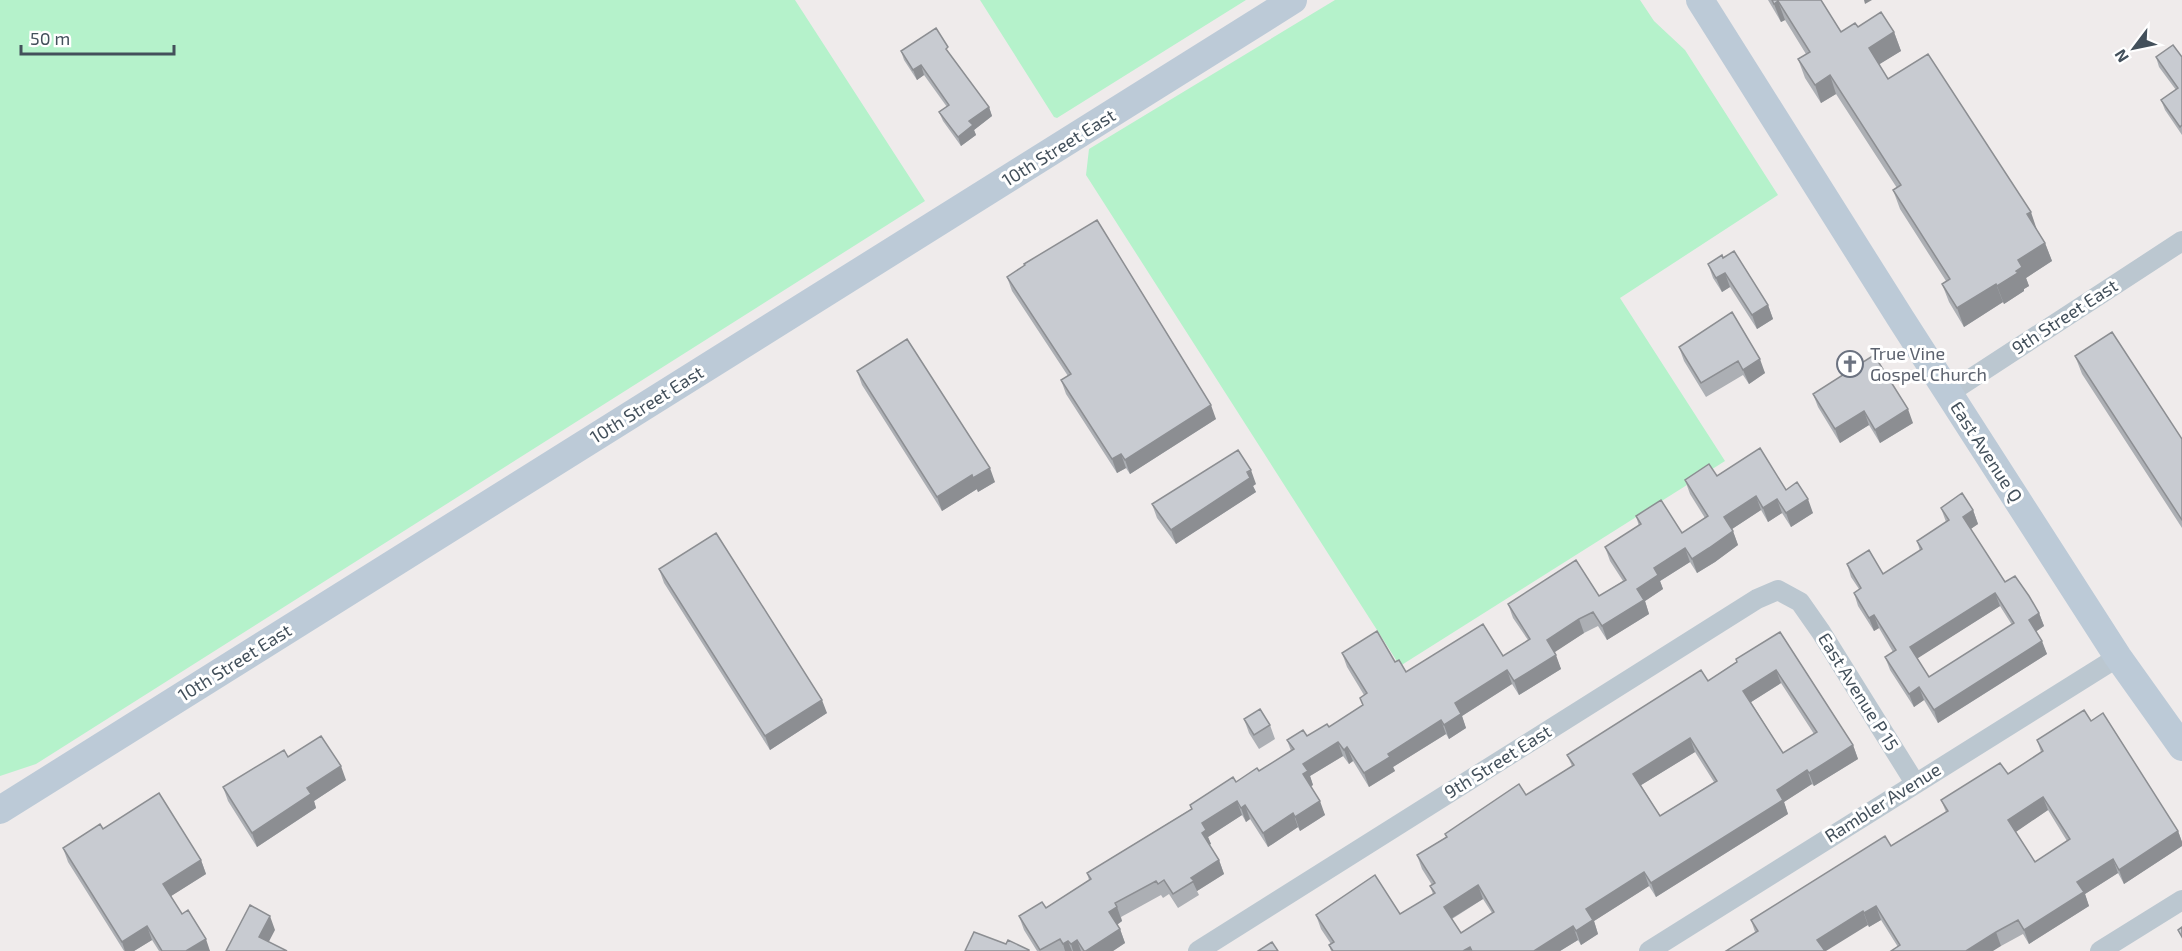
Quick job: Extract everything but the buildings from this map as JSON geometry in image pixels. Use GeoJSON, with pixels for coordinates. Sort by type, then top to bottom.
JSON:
{"type":"FeatureCollection","features":[{"type":"Feature","properties":{"kind":"main road","name":"10th Street East"},"geometry":{"type":"LineString","coordinates":[[0,810],[1293,0]]}},
{"type":"Feature","properties":{"kind":"main road","name":"East Avenue Q"},"geometry":{"type":"LineString","coordinates":[[1700,0],[2118,657],[2182,747]]}},
{"type":"Feature","properties":{"kind":"street","name":"9th Street East"},"geometry":{"type":"LineString","coordinates":[[1949,393],[2182,241]]}},
{"type":"Feature","properties":{"kind":"street","name":"9th Street East"},"geometry":{"type":"LineString","coordinates":[[1198,951],[1757,599],[1778,590],[1800,602]]}},
{"type":"Feature","properties":{"kind":"street","name":"East Avenue P 15"},"geometry":{"type":"LineString","coordinates":[[1800,602],[1915,783]]}},
{"type":"Feature","properties":{"kind":"street","name":"Rambler Avenue"},"geometry":{"type":"LineString","coordinates":[[1649,951],[2118,657]]}},
{"type":"Feature","properties":{"kind":"street"},"geometry":{"type":"LineString","coordinates":[[2100,951],[2182,900]]}},
{"type":"Feature","properties":{"kind":"green space"},"geometry":{"type":"Polygon","coordinates":[[[0,0],[795,0],[925,201],[36,764],[0,776],[0,0]]]}},
{"type":"Feature","properties":{"kind":"green space"},"geometry":{"type":"Polygon","coordinates":[[[980,0],[1246,0],[1057,118],[1054,117],[980,0]]]}},
{"type":"Feature","properties":{"kind":"green space"},"geometry":{"type":"Polygon","coordinates":[[[1335,0],[1640,0],[1654,21],[1685,50],[1778,195],[1620,298],[1725,461],[1400,666],[1086,175],[1089,149],[1335,0]]]}},
{"type":"Feature","properties":{"kind":"place","name":"True Vine Gospel Church"},"geometry":{"type":"Point","coordinates":[1850,364]}}]}
